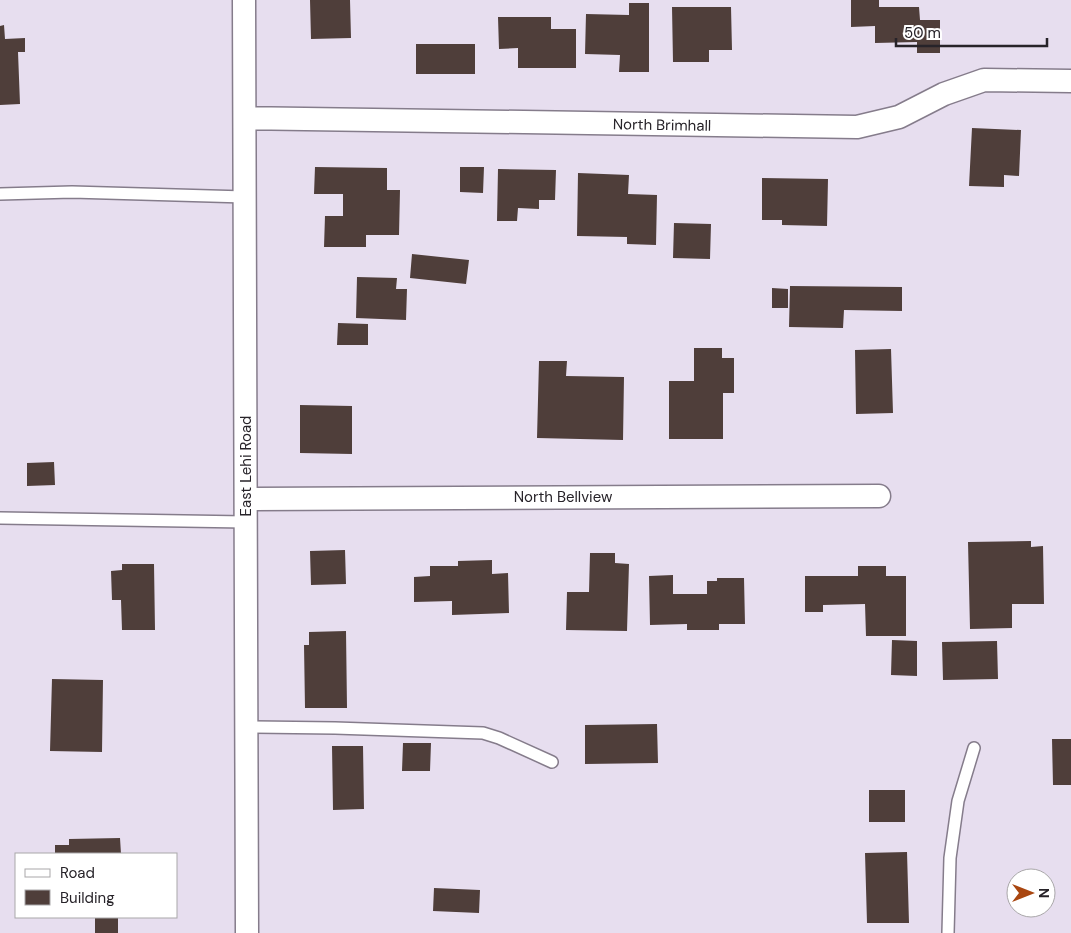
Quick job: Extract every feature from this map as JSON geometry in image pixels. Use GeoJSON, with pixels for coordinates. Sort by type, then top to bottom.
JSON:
{"type":"FeatureCollection","features":[{"type":"Feature","properties":{"kind":"street","name":"East Lehi Road"},"geometry":{"type":"LineString","coordinates":[[244,0],[247,933]]}},
{"type":"Feature","properties":{"kind":"street","name":"North Brimhall"},"geometry":{"type":"LineString","coordinates":[[245,118],[857,127],[899,116],[944,94],[984,80],[1071,81]]}},
{"type":"Feature","properties":{"kind":"street","name":"North Bellview"},"geometry":{"type":"LineString","coordinates":[[246,499],[879,496]]}},
{"type":"Feature","properties":{"kind":"lane"},"geometry":{"type":"LineString","coordinates":[[0,194],[72,192],[245,197]]}},
{"type":"Feature","properties":{"kind":"lane"},"geometry":{"type":"LineString","coordinates":[[0,518],[245,522]]}},
{"type":"Feature","properties":{"kind":"lane"},"geometry":{"type":"LineString","coordinates":[[246,727],[483,733],[499,738],[552,762]]}},
{"type":"Feature","properties":{"kind":"lane"},"geometry":{"type":"LineString","coordinates":[[948,933],[950,858],[958,801],[974,748]]}},
{"type":"Feature","properties":{"kind":"building"},"geometry":{"type":"Polygon","coordinates":[[[310,0],[350,0],[351,38],[311,39],[310,0]]]}},
{"type":"Feature","properties":{"kind":"building"},"geometry":{"type":"Polygon","coordinates":[[[851,0],[879,0],[879,7],[919,7],[920,20],[940,20],[940,53],[917,53],[917,42],[875,43],[875,26],[851,27],[851,0]]]}},
{"type":"Feature","properties":{"kind":"building"},"geometry":{"type":"Polygon","coordinates":[[[629,3],[649,3],[649,72],[619,72],[620,55],[585,54],[586,14],[629,15],[629,3]]]}},
{"type":"Feature","properties":{"kind":"building"},"geometry":{"type":"Polygon","coordinates":[[[672,7],[731,7],[732,50],[709,50],[709,62],[673,62],[672,7]]]}},
{"type":"Feature","properties":{"kind":"building"},"geometry":{"type":"Polygon","coordinates":[[[498,17],[551,17],[551,29],[576,29],[576,68],[518,68],[518,48],[499,49],[498,17]]]}},
{"type":"Feature","properties":{"kind":"building"},"geometry":{"type":"Polygon","coordinates":[[[4,25],[5,39],[25,38],[25,52],[18,52],[20,104],[0,105],[0,26],[4,25]]]}},
{"type":"Feature","properties":{"kind":"building"},"geometry":{"type":"Polygon","coordinates":[[[416,44],[475,44],[475,74],[416,74],[416,44]]]}},
{"type":"Feature","properties":{"kind":"building"},"geometry":{"type":"Polygon","coordinates":[[[972,128],[1021,130],[1019,176],[1004,175],[1004,187],[969,186],[972,128]]]}},
{"type":"Feature","properties":{"kind":"building"},"geometry":{"type":"Polygon","coordinates":[[[315,167],[387,168],[387,190],[400,190],[399,235],[366,235],[366,247],[324,247],[325,216],[343,216],[343,194],[314,194],[315,167]]]}},
{"type":"Feature","properties":{"kind":"building"},"geometry":{"type":"Polygon","coordinates":[[[460,167],[484,167],[483,193],[460,192],[460,167]]]}},
{"type":"Feature","properties":{"kind":"building"},"geometry":{"type":"Polygon","coordinates":[[[498,169],[556,170],[555,200],[539,200],[539,209],[518,208],[517,221],[497,221],[498,169]]]}},
{"type":"Feature","properties":{"kind":"building"},"geometry":{"type":"Polygon","coordinates":[[[578,173],[629,175],[628,194],[657,195],[656,245],[627,244],[627,237],[577,236],[578,173]]]}},
{"type":"Feature","properties":{"kind":"building"},"geometry":{"type":"Polygon","coordinates":[[[762,178],[828,179],[827,226],[782,225],[782,220],[762,220],[762,178]]]}},
{"type":"Feature","properties":{"kind":"building"},"geometry":{"type":"Polygon","coordinates":[[[674,223],[711,224],[710,259],[673,258],[674,223]]]}},
{"type":"Feature","properties":{"kind":"building"},"geometry":{"type":"Polygon","coordinates":[[[412,254],[469,260],[466,284],[410,278],[412,254]]]}},
{"type":"Feature","properties":{"kind":"building"},"geometry":{"type":"Polygon","coordinates":[[[357,277],[397,278],[396,289],[407,289],[406,320],[356,318],[357,277]]]}},
{"type":"Feature","properties":{"kind":"building"},"geometry":{"type":"Polygon","coordinates":[[[790,286],[902,287],[902,311],[844,310],[843,328],[789,327],[790,286]]]}},
{"type":"Feature","properties":{"kind":"building"},"geometry":{"type":"Polygon","coordinates":[[[772,288],[788,289],[788,308],[772,308],[772,288]]]}},
{"type":"Feature","properties":{"kind":"building"},"geometry":{"type":"Polygon","coordinates":[[[338,323],[368,324],[368,345],[337,345],[338,323]]]}},
{"type":"Feature","properties":{"kind":"building"},"geometry":{"type":"Polygon","coordinates":[[[694,348],[722,348],[722,358],[734,358],[734,393],[723,393],[723,439],[669,439],[669,381],[694,381],[694,348]]]}},
{"type":"Feature","properties":{"kind":"building"},"geometry":{"type":"Polygon","coordinates":[[[891,349],[893,413],[856,414],[855,350],[891,349]]]}},
{"type":"Feature","properties":{"kind":"building"},"geometry":{"type":"Polygon","coordinates":[[[539,361],[567,361],[566,376],[624,377],[623,440],[537,438],[539,361]]]}},
{"type":"Feature","properties":{"kind":"building"},"geometry":{"type":"Polygon","coordinates":[[[300,405],[352,406],[352,454],[300,453],[300,405]]]}},
{"type":"Feature","properties":{"kind":"building"},"geometry":{"type":"Polygon","coordinates":[[[54,462],[55,485],[27,486],[27,463],[54,462]]]}},
{"type":"Feature","properties":{"kind":"building"},"geometry":{"type":"Polygon","coordinates":[[[1031,541],[1031,547],[1043,546],[1044,604],[1012,604],[1012,628],[970,629],[968,542],[1031,541]]]}},
{"type":"Feature","properties":{"kind":"building"},"geometry":{"type":"Polygon","coordinates":[[[345,550],[346,584],[311,585],[310,551],[345,550]]]}},
{"type":"Feature","properties":{"kind":"building"},"geometry":{"type":"Polygon","coordinates":[[[590,553],[615,553],[615,563],[629,564],[627,631],[566,630],[567,592],[589,592],[590,553]]]}},
{"type":"Feature","properties":{"kind":"building"},"geometry":{"type":"Polygon","coordinates":[[[492,560],[492,574],[508,573],[509,613],[452,615],[452,601],[414,602],[414,577],[430,576],[430,566],[458,566],[458,561],[492,560]]]}},
{"type":"Feature","properties":{"kind":"building"},"geometry":{"type":"Polygon","coordinates":[[[122,564],[154,564],[155,630],[122,630],[121,600],[112,600],[111,571],[122,570],[122,564]]]}},
{"type":"Feature","properties":{"kind":"building"},"geometry":{"type":"Polygon","coordinates":[[[858,566],[886,566],[886,576],[906,576],[906,636],[866,636],[865,604],[823,605],[823,612],[805,612],[805,576],[858,576],[858,566]]]}},
{"type":"Feature","properties":{"kind":"building"},"geometry":{"type":"Polygon","coordinates":[[[673,575],[673,594],[707,594],[707,581],[717,581],[717,578],[744,578],[745,624],[719,624],[719,630],[687,630],[687,624],[650,625],[649,576],[673,575]]]}},
{"type":"Feature","properties":{"kind":"building"},"geometry":{"type":"Polygon","coordinates":[[[346,631],[347,708],[305,708],[304,645],[309,645],[309,632],[346,631]]]}},
{"type":"Feature","properties":{"kind":"building"},"geometry":{"type":"Polygon","coordinates":[[[892,640],[917,641],[917,676],[891,675],[892,640]]]}},
{"type":"Feature","properties":{"kind":"building"},"geometry":{"type":"Polygon","coordinates":[[[997,641],[998,679],[943,680],[942,642],[997,641]]]}},
{"type":"Feature","properties":{"kind":"building"},"geometry":{"type":"Polygon","coordinates":[[[52,679],[103,680],[102,752],[50,751],[52,679]]]}},
{"type":"Feature","properties":{"kind":"building"},"geometry":{"type":"Polygon","coordinates":[[[657,724],[658,763],[585,764],[585,725],[657,724]]]}},
{"type":"Feature","properties":{"kind":"building"},"geometry":{"type":"Polygon","coordinates":[[[1052,739],[1071,739],[1071,785],[1053,785],[1052,739]]]}},
{"type":"Feature","properties":{"kind":"building"},"geometry":{"type":"Polygon","coordinates":[[[403,743],[431,743],[430,771],[402,771],[403,743]]]}},
{"type":"Feature","properties":{"kind":"building"},"geometry":{"type":"Polygon","coordinates":[[[332,746],[363,746],[364,809],[333,810],[332,746]]]}},
{"type":"Feature","properties":{"kind":"building"},"geometry":{"type":"Polygon","coordinates":[[[869,790],[905,790],[905,822],[869,822],[869,790]]]}},
{"type":"Feature","properties":{"kind":"building"},"geometry":{"type":"Polygon","coordinates":[[[120,838],[121,853],[55,853],[55,845],[69,845],[69,839],[120,838]]]}},
{"type":"Feature","properties":{"kind":"building"},"geometry":{"type":"Polygon","coordinates":[[[907,852],[909,923],[867,923],[865,853],[907,852]]]}},
{"type":"Feature","properties":{"kind":"building"},"geometry":{"type":"Polygon","coordinates":[[[434,888],[480,890],[479,913],[433,911],[434,888]]]}},
{"type":"Feature","properties":{"kind":"building"},"geometry":{"type":"Polygon","coordinates":[[[95,918],[118,918],[118,933],[95,933],[95,918]]]}}]}
